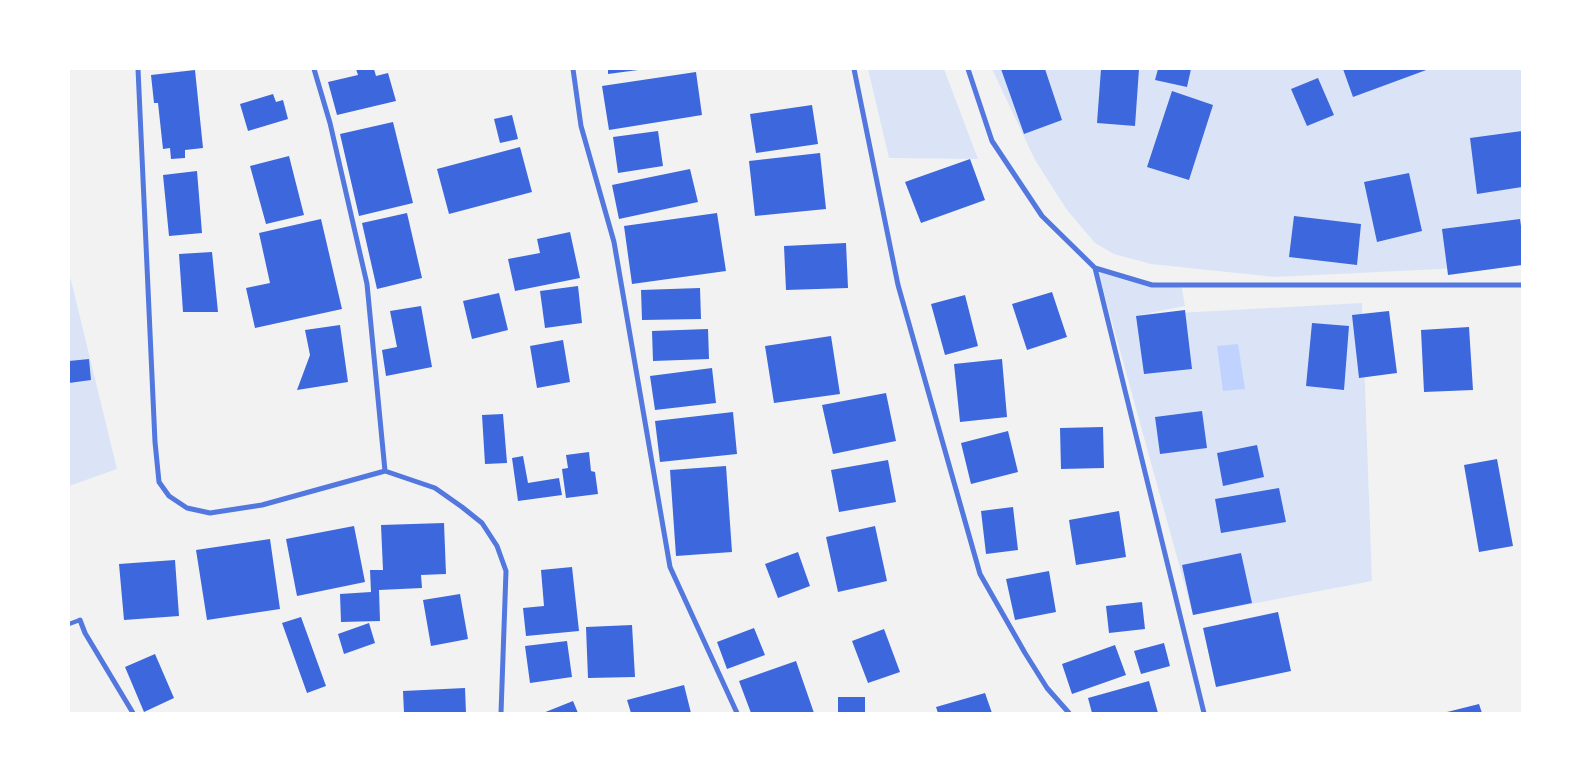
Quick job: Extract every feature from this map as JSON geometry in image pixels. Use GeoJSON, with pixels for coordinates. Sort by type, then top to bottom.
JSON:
{"type":"FeatureCollection","features":[{"type":"Feature","properties":{"kind":"street"},"geometry":{"type":"LineString","coordinates":[[138,69],[155,442],[159,482],[169,496],[188,508],[210,514],[262,505],[385,471],[436,488],[482,523],[497,546],[506,571],[501,713]]}},
{"type":"Feature","properties":{"kind":"street"},"geometry":{"type":"LineString","coordinates":[[314,69],[330,122],[367,284],[385,471]]}},
{"type":"Feature","properties":{"kind":"street"},"geometry":{"type":"LineString","coordinates":[[573,69],[581,126],[614,242],[670,567],[737,713]]}},
{"type":"Feature","properties":{"kind":"street"},"geometry":{"type":"LineString","coordinates":[[854,69],[898,284],[980,574],[1047,688],[1069,713]]}},
{"type":"Feature","properties":{"kind":"street"},"geometry":{"type":"LineString","coordinates":[[968,69],[992,141],[1042,216],[1095,268],[1152,284],[1522,285]]}},
{"type":"Feature","properties":{"kind":"street"},"geometry":{"type":"LineString","coordinates":[[1095,268],[1204,713]]}},
{"type":"Feature","properties":{"kind":"street"},"geometry":{"type":"LineString","coordinates":[[80,620],[84,633],[133,713]]}},
{"type":"Feature","properties":{"kind":"lane"},"geometry":{"type":"LineString","coordinates":[[69,624],[80,620]]}},
{"type":"Feature","properties":{"kind":"shaded area"},"geometry":{"type":"Polygon","coordinates":[[[868,69],[944,69],[978,159],[889,158],[868,69]]]}},
{"type":"Feature","properties":{"kind":"shaded area"},"geometry":{"type":"Polygon","coordinates":[[[992,69],[1522,69],[1522,265],[1275,277],[1151,264],[1114,254],[1095,243],[1067,210],[1035,160],[992,69]]]}},
{"type":"Feature","properties":{"kind":"shaded area"},"geometry":{"type":"Polygon","coordinates":[[[1098,271],[1182,288],[1185,306],[1140,315],[1362,303],[1372,581],[1193,615],[1098,271]]]}},
{"type":"Feature","properties":{"kind":"shaded area"},"geometry":{"type":"Polygon","coordinates":[[[69,272],[117,469],[69,486],[69,272]]]}},
{"type":"Feature","properties":{"kind":"water"},"geometry":{"type":"Polygon","coordinates":[[[1238,344],[1245,389],[1223,391],[1217,346],[1238,344]]]}},
{"type":"Feature","properties":{"kind":"building"},"geometry":{"type":"Polygon","coordinates":[[[356,69],[374,69],[376,76],[388,73],[396,101],[337,115],[328,82],[358,75],[356,69]]]}},
{"type":"Feature","properties":{"kind":"building"},"geometry":{"type":"Polygon","coordinates":[[[608,69],[638,69],[638,70],[608,74],[608,69]]]}},
{"type":"Feature","properties":{"kind":"building"},"geometry":{"type":"Polygon","coordinates":[[[1001,69],[1045,69],[1062,120],[1024,134],[1001,69]]]}},
{"type":"Feature","properties":{"kind":"building"},"geometry":{"type":"Polygon","coordinates":[[[1101,69],[1139,69],[1135,126],[1097,123],[1101,69]]]}},
{"type":"Feature","properties":{"kind":"building"},"geometry":{"type":"Polygon","coordinates":[[[1158,69],[1191,69],[1187,87],[1155,80],[1158,69]]]}},
{"type":"Feature","properties":{"kind":"building"},"geometry":{"type":"Polygon","coordinates":[[[1343,69],[1429,69],[1353,97],[1343,69]]]}},
{"type":"Feature","properties":{"kind":"building"},"geometry":{"type":"Polygon","coordinates":[[[195,70],[203,148],[185,150],[185,158],[171,159],[170,148],[163,149],[158,103],[154,103],[151,75],[195,70]]]}},
{"type":"Feature","properties":{"kind":"building"},"geometry":{"type":"Polygon","coordinates":[[[696,72],[702,115],[609,130],[602,86],[696,72]]]}},
{"type":"Feature","properties":{"kind":"building"},"geometry":{"type":"Polygon","coordinates":[[[1318,78],[1334,115],[1307,126],[1291,89],[1318,78]]]}},
{"type":"Feature","properties":{"kind":"building"},"geometry":{"type":"Polygon","coordinates":[[[1172,91],[1213,105],[1189,180],[1147,167],[1172,91]]]}},
{"type":"Feature","properties":{"kind":"building"},"geometry":{"type":"Polygon","coordinates":[[[273,94],[276,102],[283,100],[288,119],[248,131],[240,104],[273,94]]]}},
{"type":"Feature","properties":{"kind":"building"},"geometry":{"type":"Polygon","coordinates":[[[812,105],[818,144],[756,153],[750,114],[812,105]]]}},
{"type":"Feature","properties":{"kind":"building"},"geometry":{"type":"Polygon","coordinates":[[[512,115],[518,139],[500,143],[494,119],[512,115]]]}},
{"type":"Feature","properties":{"kind":"building"},"geometry":{"type":"Polygon","coordinates":[[[393,122],[413,203],[359,216],[340,134],[393,122]]]}},
{"type":"Feature","properties":{"kind":"building"},"geometry":{"type":"Polygon","coordinates":[[[658,131],[663,166],[618,173],[613,137],[658,131]]]}},
{"type":"Feature","properties":{"kind":"building"},"geometry":{"type":"Polygon","coordinates":[[[1522,131],[1522,187],[1477,194],[1470,138],[1522,131]]]}},
{"type":"Feature","properties":{"kind":"building"},"geometry":{"type":"Polygon","coordinates":[[[520,147],[532,192],[449,214],[437,169],[520,147]]]}},
{"type":"Feature","properties":{"kind":"building"},"geometry":{"type":"Polygon","coordinates":[[[820,153],[826,209],[755,216],[749,161],[820,153]]]}},
{"type":"Feature","properties":{"kind":"building"},"geometry":{"type":"Polygon","coordinates":[[[289,156],[304,215],[266,224],[250,166],[289,156]]]}},
{"type":"Feature","properties":{"kind":"building"},"geometry":{"type":"Polygon","coordinates":[[[970,159],[985,200],[921,223],[905,182],[970,159]]]}},
{"type":"Feature","properties":{"kind":"building"},"geometry":{"type":"Polygon","coordinates":[[[690,169],[698,202],[619,219],[612,185],[690,169]]]}},
{"type":"Feature","properties":{"kind":"building"},"geometry":{"type":"Polygon","coordinates":[[[197,171],[202,233],[169,236],[163,175],[197,171]]]}},
{"type":"Feature","properties":{"kind":"building"},"geometry":{"type":"Polygon","coordinates":[[[1409,173],[1422,231],[1377,242],[1364,182],[1409,173]]]}},
{"type":"Feature","properties":{"kind":"building"},"geometry":{"type":"Polygon","coordinates":[[[407,213],[422,278],[377,289],[362,223],[407,213]]]}},
{"type":"Feature","properties":{"kind":"building"},"geometry":{"type":"Polygon","coordinates":[[[717,213],[726,271],[632,284],[624,226],[717,213]]]}},
{"type":"Feature","properties":{"kind":"building"},"geometry":{"type":"Polygon","coordinates":[[[1294,216],[1361,224],[1357,265],[1289,257],[1294,216]]]}},
{"type":"Feature","properties":{"kind":"building"},"geometry":{"type":"Polygon","coordinates":[[[321,219],[342,309],[255,328],[246,288],[270,283],[259,233],[321,219]]]}},
{"type":"Feature","properties":{"kind":"building"},"geometry":{"type":"Polygon","coordinates":[[[1520,219],[1522,265],[1448,275],[1442,229],[1520,219]]]}},
{"type":"Feature","properties":{"kind":"building"},"geometry":{"type":"Polygon","coordinates":[[[570,232],[580,278],[515,291],[508,259],[540,253],[537,239],[570,232]]]}},
{"type":"Feature","properties":{"kind":"building"},"geometry":{"type":"Polygon","coordinates":[[[846,243],[848,288],[786,290],[784,246],[846,243]]]}},
{"type":"Feature","properties":{"kind":"building"},"geometry":{"type":"Polygon","coordinates":[[[212,252],[218,312],[183,312],[179,254],[212,252]]]}},
{"type":"Feature","properties":{"kind":"building"},"geometry":{"type":"Polygon","coordinates":[[[578,286],[582,323],[545,328],[540,291],[578,286]]]}},
{"type":"Feature","properties":{"kind":"building"},"geometry":{"type":"Polygon","coordinates":[[[700,288],[701,319],[642,320],[641,290],[700,288]]]}},
{"type":"Feature","properties":{"kind":"building"},"geometry":{"type":"Polygon","coordinates":[[[1052,292],[1067,337],[1027,350],[1012,304],[1052,292]]]}},
{"type":"Feature","properties":{"kind":"building"},"geometry":{"type":"Polygon","coordinates":[[[499,293],[508,330],[472,339],[463,301],[499,293]]]}},
{"type":"Feature","properties":{"kind":"building"},"geometry":{"type":"Polygon","coordinates":[[[965,295],[978,346],[945,355],[931,304],[965,295]]]}},
{"type":"Feature","properties":{"kind":"building"},"geometry":{"type":"Polygon","coordinates":[[[421,306],[432,367],[386,376],[382,350],[397,347],[390,311],[421,306]]]}},
{"type":"Feature","properties":{"kind":"building"},"geometry":{"type":"Polygon","coordinates":[[[1185,310],[1192,369],[1144,374],[1136,316],[1185,310]]]}},
{"type":"Feature","properties":{"kind":"building"},"geometry":{"type":"Polygon","coordinates":[[[1389,311],[1397,373],[1359,378],[1352,315],[1389,311]]]}},
{"type":"Feature","properties":{"kind":"building"},"geometry":{"type":"Polygon","coordinates":[[[1312,323],[1349,326],[1344,390],[1306,386],[1312,323]]]}},
{"type":"Feature","properties":{"kind":"building"},"geometry":{"type":"Polygon","coordinates":[[[340,325],[348,382],[297,390],[310,355],[305,330],[340,325]]]}},
{"type":"Feature","properties":{"kind":"building"},"geometry":{"type":"Polygon","coordinates":[[[1469,327],[1473,390],[1424,392],[1421,330],[1469,327]]]}},
{"type":"Feature","properties":{"kind":"building"},"geometry":{"type":"Polygon","coordinates":[[[708,329],[709,359],[653,361],[652,331],[708,329]]]}},
{"type":"Feature","properties":{"kind":"building"},"geometry":{"type":"Polygon","coordinates":[[[831,336],[840,394],[774,403],[765,346],[831,336]]]}},
{"type":"Feature","properties":{"kind":"building"},"geometry":{"type":"Polygon","coordinates":[[[563,340],[570,382],[537,388],[530,346],[563,340]]]}},
{"type":"Feature","properties":{"kind":"building"},"geometry":{"type":"Polygon","coordinates":[[[89,359],[91,380],[69,383],[69,361],[89,359]]]}},
{"type":"Feature","properties":{"kind":"building"},"geometry":{"type":"Polygon","coordinates":[[[1002,359],[1007,417],[960,422],[954,364],[1002,359]]]}},
{"type":"Feature","properties":{"kind":"building"},"geometry":{"type":"Polygon","coordinates":[[[712,368],[716,403],[655,410],[650,376],[712,368]]]}},
{"type":"Feature","properties":{"kind":"building"},"geometry":{"type":"Polygon","coordinates":[[[886,393],[896,441],[833,454],[822,405],[886,393]]]}},
{"type":"Feature","properties":{"kind":"building"},"geometry":{"type":"Polygon","coordinates":[[[1202,411],[1207,448],[1160,454],[1155,417],[1202,411]]]}},
{"type":"Feature","properties":{"kind":"building"},"geometry":{"type":"Polygon","coordinates":[[[733,412],[737,454],[660,462],[655,421],[733,412]]]}},
{"type":"Feature","properties":{"kind":"building"},"geometry":{"type":"Polygon","coordinates":[[[503,414],[507,463],[485,464],[482,415],[503,414]]]}},
{"type":"Feature","properties":{"kind":"building"},"geometry":{"type":"Polygon","coordinates":[[[1103,427],[1104,468],[1061,469],[1060,428],[1103,427]]]}},
{"type":"Feature","properties":{"kind":"building"},"geometry":{"type":"Polygon","coordinates":[[[1008,431],[1018,472],[971,484],[961,443],[1008,431]]]}},
{"type":"Feature","properties":{"kind":"building"},"geometry":{"type":"Polygon","coordinates":[[[1257,445],[1264,477],[1223,486],[1217,453],[1257,445]]]}},
{"type":"Feature","properties":{"kind":"building"},"geometry":{"type":"Polygon","coordinates":[[[589,452],[591,471],[595,472],[598,494],[566,498],[562,469],[568,468],[566,455],[589,452]]]}},
{"type":"Feature","properties":{"kind":"building"},"geometry":{"type":"Polygon","coordinates":[[[523,456],[528,483],[559,478],[562,495],[518,501],[512,458],[523,456]]]}},
{"type":"Feature","properties":{"kind":"building"},"geometry":{"type":"Polygon","coordinates":[[[1497,459],[1513,546],[1479,552],[1464,465],[1497,459]]]}},
{"type":"Feature","properties":{"kind":"building"},"geometry":{"type":"Polygon","coordinates":[[[888,460],[896,502],[839,512],[831,470],[888,460]]]}},
{"type":"Feature","properties":{"kind":"building"},"geometry":{"type":"Polygon","coordinates":[[[726,466],[732,552],[676,556],[670,470],[726,466]]]}},
{"type":"Feature","properties":{"kind":"building"},"geometry":{"type":"Polygon","coordinates":[[[1279,488],[1286,522],[1221,533],[1215,499],[1279,488]]]}},
{"type":"Feature","properties":{"kind":"building"},"geometry":{"type":"Polygon","coordinates":[[[1013,507],[1018,550],[986,554],[981,511],[1013,507]]]}},
{"type":"Feature","properties":{"kind":"building"},"geometry":{"type":"Polygon","coordinates":[[[1119,511],[1126,557],[1076,565],[1069,520],[1119,511]]]}},
{"type":"Feature","properties":{"kind":"building"},"geometry":{"type":"Polygon","coordinates":[[[444,523],[446,574],[421,575],[422,588],[379,590],[380,621],[341,622],[340,594],[371,592],[370,570],[383,570],[381,525],[444,523]]]}},
{"type":"Feature","properties":{"kind":"building"},"geometry":{"type":"Polygon","coordinates":[[[354,526],[365,582],[297,596],[286,539],[354,526]]]}},
{"type":"Feature","properties":{"kind":"building"},"geometry":{"type":"Polygon","coordinates":[[[875,526],[887,581],[838,592],[826,537],[875,526]]]}},
{"type":"Feature","properties":{"kind":"building"},"geometry":{"type":"Polygon","coordinates":[[[270,539],[280,609],[207,620],[196,550],[270,539]]]}},
{"type":"Feature","properties":{"kind":"building"},"geometry":{"type":"Polygon","coordinates":[[[798,552],[810,586],[778,598],[765,564],[798,552]]]}},
{"type":"Feature","properties":{"kind":"building"},"geometry":{"type":"Polygon","coordinates":[[[1241,553],[1252,603],[1193,615],[1182,565],[1241,553]]]}},
{"type":"Feature","properties":{"kind":"building"},"geometry":{"type":"Polygon","coordinates":[[[175,560],[179,616],[124,620],[119,564],[175,560]]]}},
{"type":"Feature","properties":{"kind":"building"},"geometry":{"type":"Polygon","coordinates":[[[572,567],[579,631],[526,636],[523,608],[544,606],[541,570],[572,567]]]}},
{"type":"Feature","properties":{"kind":"building"},"geometry":{"type":"Polygon","coordinates":[[[1049,571],[1056,612],[1015,620],[1006,579],[1049,571]]]}},
{"type":"Feature","properties":{"kind":"building"},"geometry":{"type":"Polygon","coordinates":[[[460,594],[468,639],[431,646],[423,600],[460,594]]]}},
{"type":"Feature","properties":{"kind":"building"},"geometry":{"type":"Polygon","coordinates":[[[1142,602],[1145,629],[1109,633],[1106,606],[1142,602]]]}},
{"type":"Feature","properties":{"kind":"building"},"geometry":{"type":"Polygon","coordinates":[[[1278,612],[1291,671],[1216,687],[1203,628],[1278,612]]]}},
{"type":"Feature","properties":{"kind":"building"},"geometry":{"type":"Polygon","coordinates":[[[301,617],[326,686],[307,693],[282,623],[301,617]]]}},
{"type":"Feature","properties":{"kind":"building"},"geometry":{"type":"Polygon","coordinates":[[[369,623],[375,643],[344,654],[338,634],[369,623]]]}},
{"type":"Feature","properties":{"kind":"building"},"geometry":{"type":"Polygon","coordinates":[[[632,625],[635,677],[588,678],[586,627],[632,625]]]}},
{"type":"Feature","properties":{"kind":"building"},"geometry":{"type":"Polygon","coordinates":[[[754,628],[765,655],[727,669],[717,642],[754,628]]]}},
{"type":"Feature","properties":{"kind":"building"},"geometry":{"type":"Polygon","coordinates":[[[884,629],[900,672],[868,683],[852,641],[884,629]]]}},
{"type":"Feature","properties":{"kind":"building"},"geometry":{"type":"Polygon","coordinates":[[[567,641],[572,677],[530,683],[525,646],[567,641]]]}},
{"type":"Feature","properties":{"kind":"building"},"geometry":{"type":"Polygon","coordinates":[[[1164,643],[1170,666],[1141,674],[1134,651],[1164,643]]]}},
{"type":"Feature","properties":{"kind":"building"},"geometry":{"type":"Polygon","coordinates":[[[1115,645],[1126,675],[1072,694],[1062,664],[1115,645]]]}},
{"type":"Feature","properties":{"kind":"building"},"geometry":{"type":"Polygon","coordinates":[[[155,654],[174,698],[144,712],[125,667],[155,654]]]}},
{"type":"Feature","properties":{"kind":"building"},"geometry":{"type":"Polygon","coordinates":[[[796,661],[814,713],[751,713],[739,681],[796,661]]]}},
{"type":"Feature","properties":{"kind":"building"},"geometry":{"type":"Polygon","coordinates":[[[1149,681],[1158,713],[1092,713],[1088,698],[1149,681]]]}},
{"type":"Feature","properties":{"kind":"building"},"geometry":{"type":"Polygon","coordinates":[[[684,685],[691,713],[631,713],[627,700],[684,685]]]}},
{"type":"Feature","properties":{"kind":"building"},"geometry":{"type":"Polygon","coordinates":[[[465,688],[466,713],[404,713],[403,691],[465,688]]]}},
{"type":"Feature","properties":{"kind":"building"},"geometry":{"type":"Polygon","coordinates":[[[985,693],[992,713],[938,713],[936,707],[985,693]]]}},
{"type":"Feature","properties":{"kind":"building"},"geometry":{"type":"Polygon","coordinates":[[[838,697],[865,697],[865,713],[838,713],[838,697]]]}},
{"type":"Feature","properties":{"kind":"building"},"geometry":{"type":"Polygon","coordinates":[[[573,701],[578,713],[543,713],[573,701]]]}},
{"type":"Feature","properties":{"kind":"building"},"geometry":{"type":"Polygon","coordinates":[[[1479,704],[1482,713],[1443,713],[1479,704]]]}}]}
